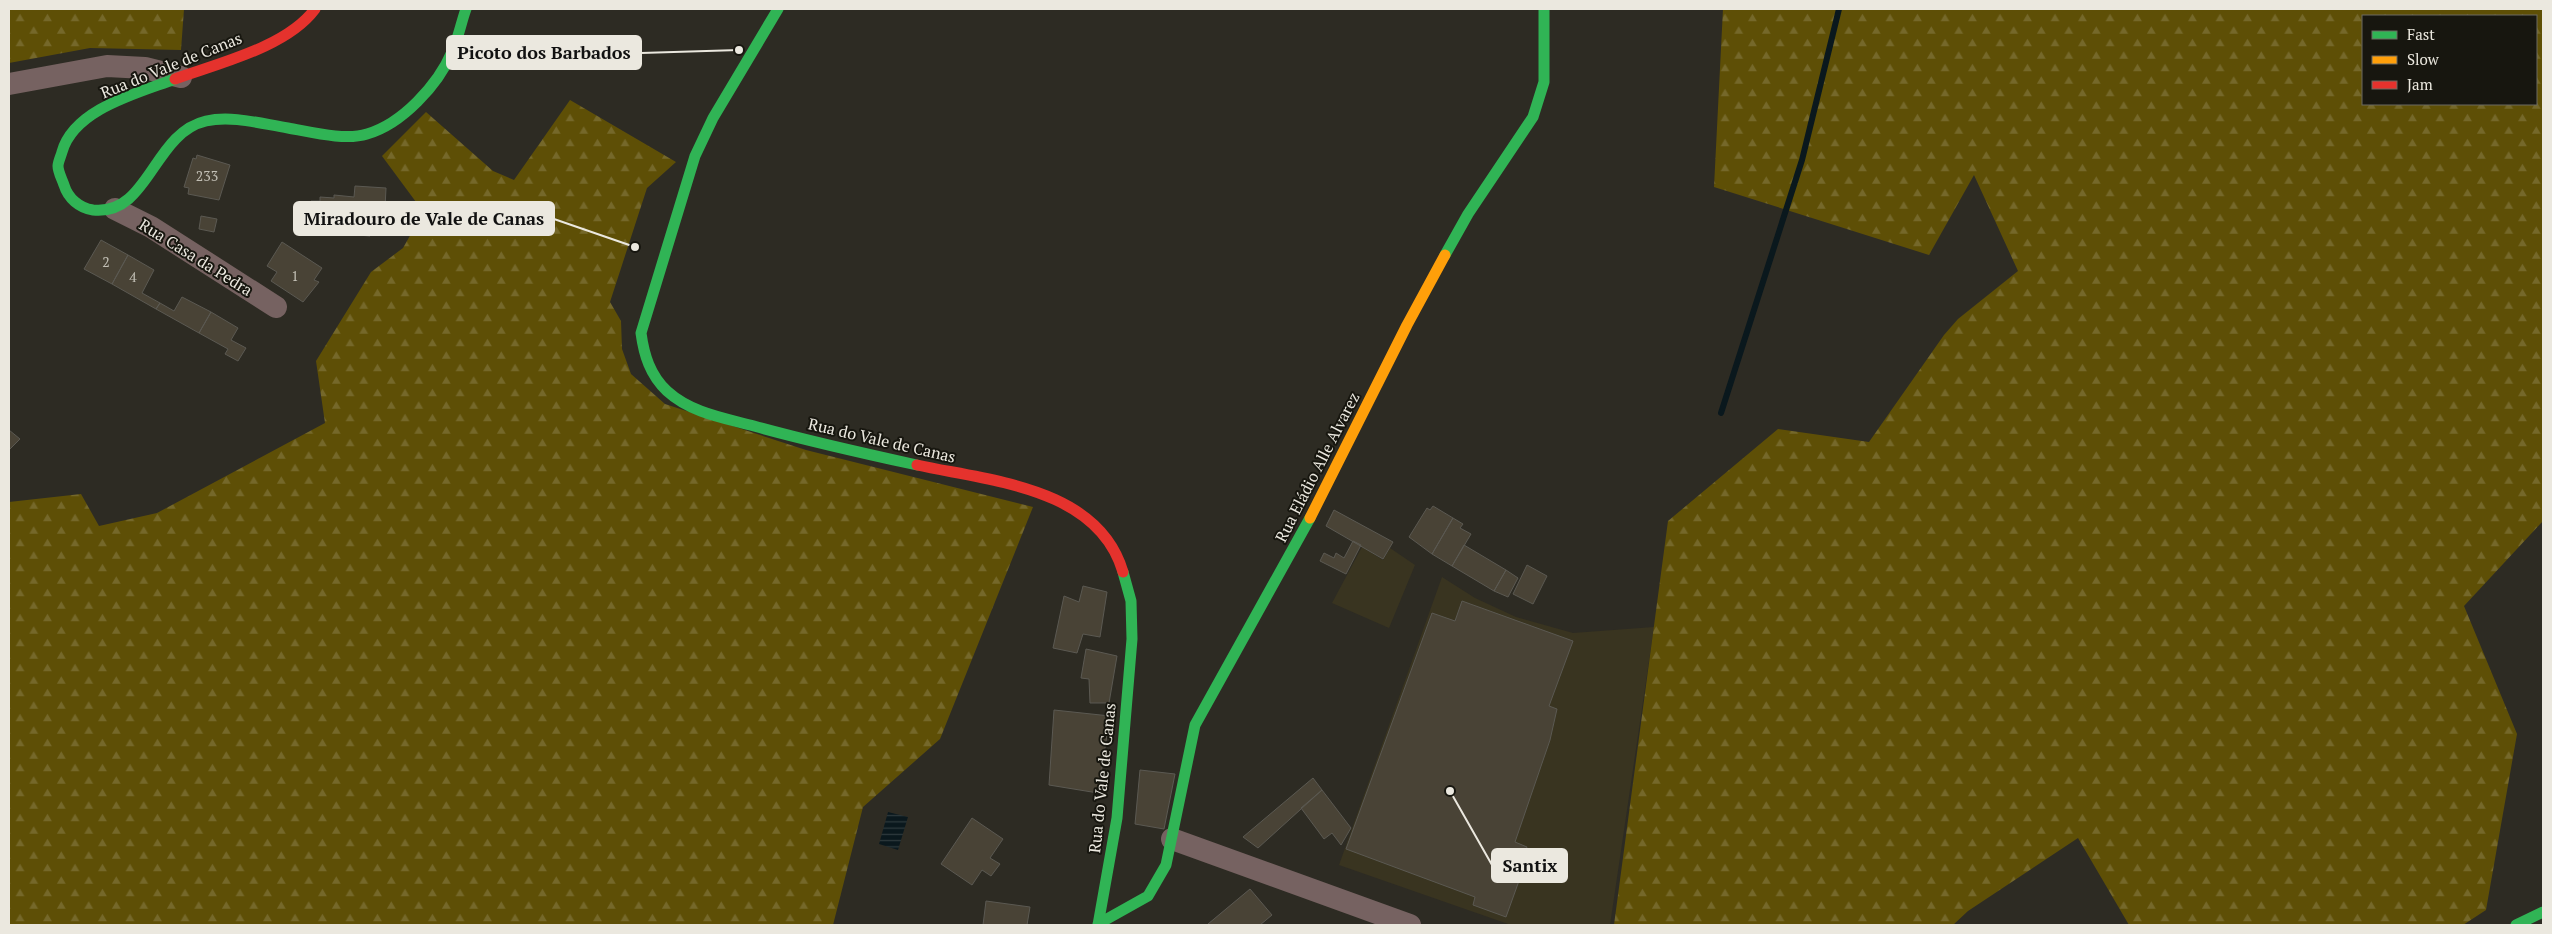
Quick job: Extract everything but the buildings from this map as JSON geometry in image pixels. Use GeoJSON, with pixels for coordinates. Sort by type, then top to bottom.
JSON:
{"type":"FeatureCollection","features":[{"type":"Feature","properties":{"kind":"street","name":"Rua do Vale de Canas"},"geometry":{"type":"LineString","coordinates":[[115,210],[92,210],[74,202],[60,179],[58,166],[64,145],[74,129],[86,118],[121,99],[272,43],[308,20],[315,9]]}},
{"type":"Feature","properties":{"kind":"street"},"geometry":{"type":"LineString","coordinates":[[115,210],[134,196],[160,156],[182,131],[206,121],[241,120],[332,136],[366,135],[394,122],[426,93],[452,52],[466,9]]}},
{"type":"Feature","properties":{"kind":"street","name":"Rua do Vale de Canas"},"geometry":{"type":"LineString","coordinates":[[778,9],[712,118],[694,156],[641,333],[644,353],[654,374],[667,390],[695,410],[810,442],[1030,490],[1071,506],[1100,529],[1118,556],[1126,583],[1131,601],[1132,639],[1117,818],[1098,924]]}},
{"type":"Feature","properties":{"kind":"street","name":"Rua Eládio Alle Alvarez"},"geometry":{"type":"LineString","coordinates":[[1098,924],[1148,896],[1166,864],[1195,725],[1324,494],[1407,325],[1464,222],[1534,117],[1544,82],[1544,9]]}},
{"type":"Feature","properties":{"kind":"street"},"geometry":{"type":"LineString","coordinates":[[9,84],[107,66],[145,68],[180,77]]}},
{"type":"Feature","properties":{"kind":"street","name":"Rua Casa da Pedra"},"geometry":{"type":"LineString","coordinates":[[115,210],[152,227],[276,308]]}},
{"type":"Feature","properties":{"kind":"street"},"geometry":{"type":"LineString","coordinates":[[1172,839],[1410,925]]}},
{"type":"Feature","properties":{"kind":"street"},"geometry":{"type":"LineString","coordinates":[[2516,925],[2543,912]]}},
{"type":"Feature","properties":{"kind":"shaded area"},"geometry":{"type":"Polygon","coordinates":[[[1362,547],[1383,560],[1390,548],[1415,565],[1389,628],[1332,603],[1362,547]]]}},
{"type":"Feature","properties":{"kind":"shaded area"},"geometry":{"type":"Polygon","coordinates":[[[1442,577],[1475,598],[1516,617],[1573,633],[1654,627],[1610,925],[1511,925],[1339,865],[1442,577]]]}},
{"type":"Feature","properties":{"kind":"shaded area"},"geometry":{"type":"Polygon","coordinates":[[[888,812],[908,817],[898,850],[879,844],[888,812]]]}},
{"type":"Feature","properties":{"kind":"green space"},"geometry":{"type":"Polygon","coordinates":[[[9,9],[184,9],[181,50],[90,48],[9,63],[9,9]]]}},
{"type":"Feature","properties":{"kind":"green space"},"geometry":{"type":"Polygon","coordinates":[[[1723,9],[2543,9],[2543,521],[2464,606],[2517,734],[2486,910],[2463,925],[2129,925],[2078,838],[1968,911],[1953,925],[1614,925],[1668,521],[1778,429],[1869,442],[1944,335],[1958,319],[2018,271],[1974,175],[1929,255],[1714,187],[1723,9]]]}},
{"type":"Feature","properties":{"kind":"green space"},"geometry":{"type":"Polygon","coordinates":[[[570,100],[676,162],[647,188],[610,302],[621,321],[622,349],[631,374],[665,404],[806,450],[1033,507],[940,739],[863,807],[833,925],[9,925],[9,502],[81,494],[99,526],[157,513],[325,423],[316,361],[371,272],[403,248],[416,225],[416,202],[382,156],[426,112],[493,171],[514,180],[570,100]]]}},
{"type":"Feature","properties":{"kind":"waterway"},"geometry":{"type":"LineString","coordinates":[[1721,413],[1802,160],[1839,9]]}},
{"type":"Feature","properties":{"kind":"traffic: fast"},"geometry":{"type":"LineString","coordinates":[[175,79],[109,105],[80,124],[69,137],[58,163],[58,168],[66,190],[75,202],[93,210],[112,208],[127,200],[139,188],[174,141],[188,129],[206,121],[226,119],[257,122],[317,134],[349,137],[367,134],[380,129],[406,112],[438,77],[454,47],[466,9]]}},
{"type":"Feature","properties":{"kind":"traffic: fast"},"geometry":{"type":"LineString","coordinates":[[778,9],[713,118],[695,156],[641,333],[646,357],[661,385],[686,405],[697,410],[795,437],[917,465]]}},
{"type":"Feature","properties":{"kind":"traffic: fast"},"geometry":{"type":"LineString","coordinates":[[1445,255],[1468,214],[1533,117],[1544,82],[1544,9]]}},
{"type":"Feature","properties":{"kind":"traffic: fast"},"geometry":{"type":"LineString","coordinates":[[1098,924],[1148,896],[1166,865],[1195,725],[1310,518]]}},
{"type":"Feature","properties":{"kind":"traffic: fast"},"geometry":{"type":"LineString","coordinates":[[1098,925],[1117,818],[1132,639],[1131,601],[1123,572]]}},
{"type":"Feature","properties":{"kind":"traffic: fast"},"geometry":{"type":"LineString","coordinates":[[2516,925],[2543,912]]}},
{"type":"Feature","properties":{"kind":"traffic: slow"},"geometry":{"type":"LineString","coordinates":[[1310,518],[1407,325],[1445,255]]}},
{"type":"Feature","properties":{"kind":"traffic: jam"},"geometry":{"type":"LineString","coordinates":[[175,79],[231,60],[270,44],[288,34],[315,9]]}},
{"type":"Feature","properties":{"kind":"traffic: jam"},"geometry":{"type":"LineString","coordinates":[[917,465],[1008,483],[1066,505],[1091,522],[1110,544],[1123,572]]}},
{"type":"Feature","properties":{"kind":"place","name":"Picoto dos Barbados"},"geometry":{"type":"Point","coordinates":[739,50]}},
{"type":"Feature","properties":{"kind":"place","name":"Miradouro de Vale de Canas"},"geometry":{"type":"Point","coordinates":[635,247]}},
{"type":"Feature","properties":{"kind":"place","name":"Santix"},"geometry":{"type":"Point","coordinates":[1450,791]}}]}
